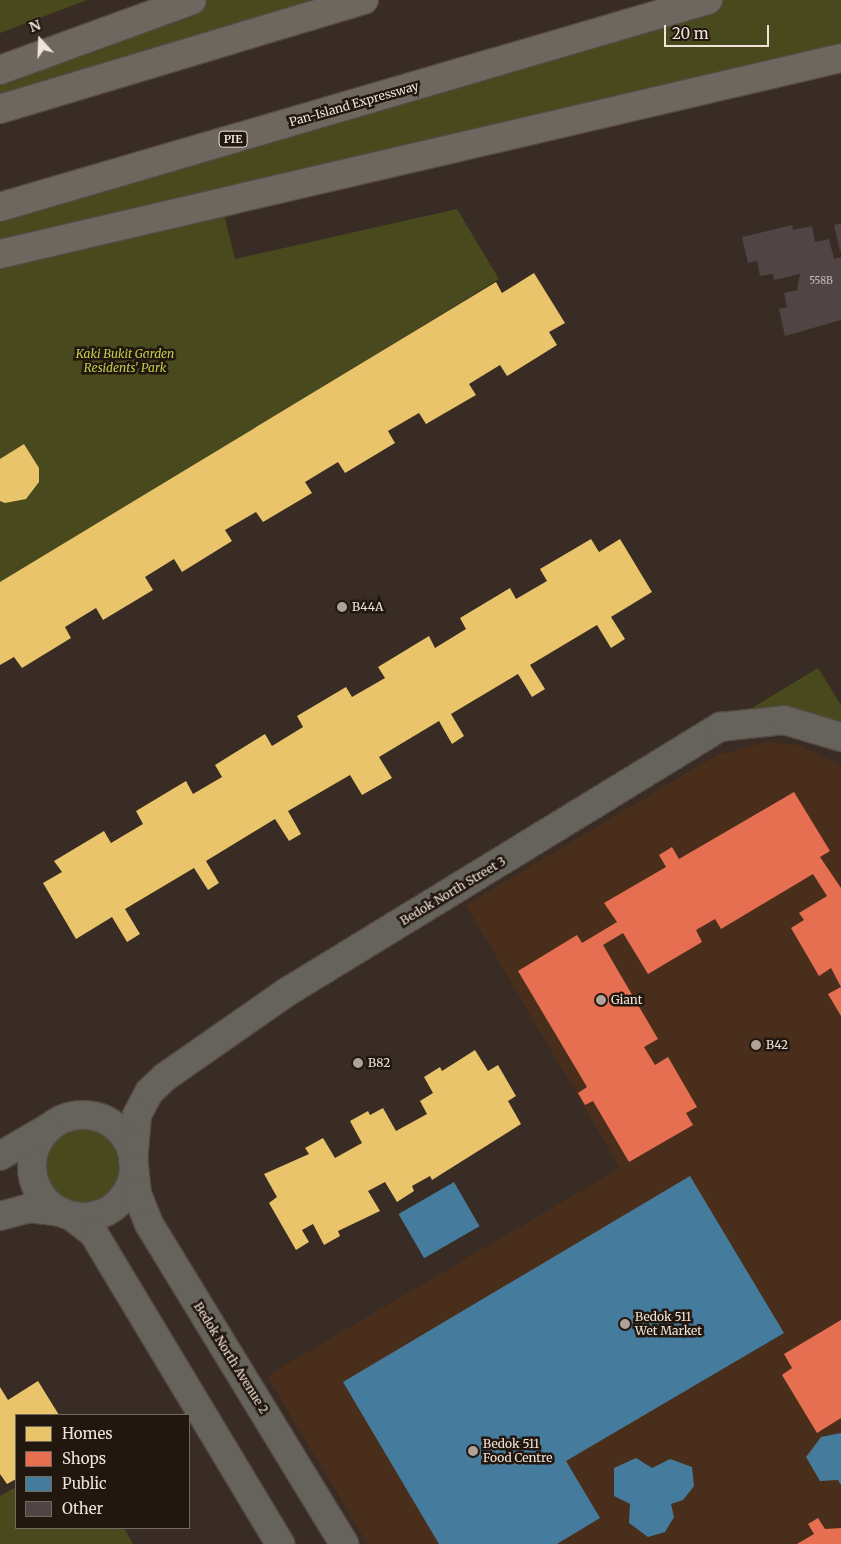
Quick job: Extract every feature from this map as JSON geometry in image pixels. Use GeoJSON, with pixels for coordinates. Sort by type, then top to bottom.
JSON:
{"type":"FeatureCollection","features":[{"type":"Feature","properties":{"kind":"highway"},"geometry":{"type":"LineString","coordinates":[[0,70],[192,0]]}},
{"type":"Feature","properties":{"kind":"highway"},"geometry":{"type":"LineString","coordinates":[[0,109],[364,0]]}},
{"type":"Feature","properties":{"kind":"highway","name":"Pan-Island Expressway"},"geometry":{"type":"LineString","coordinates":[[0,207],[708,0]]}},
{"type":"Feature","properties":{"kind":"highway"},"geometry":{"type":"LineString","coordinates":[[0,254],[841,58]]}},
{"type":"Feature","properties":{"kind":"street","name":"Bedok North Street 3"},"geometry":{"type":"LineString","coordinates":[[134,1164],[137,1115],[149,1092],[165,1077],[287,992],[720,727],[746,721],[784,720],[841,737]]}},
{"type":"Feature","properties":{"kind":"street"},"geometry":{"type":"LineString","coordinates":[[0,1156],[57,1122],[82,1115],[108,1121],[126,1139],[134,1164],[128,1189],[113,1207],[86,1216],[29,1208],[0,1216]]}},
{"type":"Feature","properties":{"kind":"street"},"geometry":{"type":"LineString","coordinates":[[57,1122],[37,1144],[33,1175],[44,1198],[94,1234],[280,1544]]}},
{"type":"Feature","properties":{"kind":"street","name":"Bedok North Avenue 2"},"geometry":{"type":"LineString","coordinates":[[134,1164],[137,1194],[149,1224],[344,1544]]}},
{"type":"Feature","properties":{"kind":"shaded area"},"geometry":{"type":"Polygon","coordinates":[[[767,742],[798,745],[841,765],[841,1544],[368,1544],[267,1376],[620,1168],[466,905],[717,755],[767,742]]]}},
{"type":"Feature","properties":{"kind":"green space"},"geometry":{"type":"Polygon","coordinates":[[[0,0],[87,0],[0,33],[0,0]]]}},
{"type":"Feature","properties":{"kind":"green space"},"geometry":{"type":"Polygon","coordinates":[[[198,0],[362,0],[0,106],[0,74],[198,0]]]}},
{"type":"Feature","properties":{"kind":"green space"},"geometry":{"type":"Polygon","coordinates":[[[709,0],[841,0],[841,58],[0,253],[0,208],[709,0]]]}},
{"type":"Feature","properties":{"kind":"green space","name":"Kaki Bukit Garden Residents' Park"},"geometry":{"type":"Polygon","coordinates":[[[457,209],[499,279],[0,585],[0,262],[223,211],[235,259],[457,209]]]}},
{"type":"Feature","properties":{"kind":"green space"},"geometry":{"type":"Polygon","coordinates":[[[818,668],[841,705],[841,735],[724,725],[818,668]]]}},
{"type":"Feature","properties":{"kind":"green space"},"geometry":{"type":"Polygon","coordinates":[[[82,1116],[101,1119],[117,1130],[128,1146],[131,1165],[128,1184],[117,1200],[101,1211],[82,1214],[63,1211],[47,1200],[36,1184],[33,1165],[36,1146],[47,1130],[63,1119],[82,1116]]]}},
{"type":"Feature","properties":{"kind":"green space"},"geometry":{"type":"Polygon","coordinates":[[[15,1488],[15,1529],[125,1529],[133,1544],[0,1544],[0,1496],[15,1488]]]}},
{"type":"Feature","properties":{"kind":"building: Homes"},"geometry":{"type":"Polygon","coordinates":[[[534,273],[565,323],[549,332],[557,345],[507,376],[500,365],[469,384],[476,395],[426,424],[419,413],[388,431],[395,443],[345,473],[338,462],[305,482],[312,493],[263,522],[256,512],[225,530],[232,541],[182,572],[174,559],[145,577],[153,590],[103,620],[96,608],[65,627],[71,638],[22,668],[14,657],[0,665],[0,582],[496,282],[502,293],[534,273]]]}},
{"type":"Feature","properties":{"kind":"building: Homes"},"geometry":{"type":"Polygon","coordinates":[[[24,444],[39,468],[39,482],[26,499],[5,503],[0,501],[0,459],[24,444]]]}},
{"type":"Feature","properties":{"kind":"building: Homes"},"geometry":{"type":"Polygon","coordinates":[[[591,539],[599,552],[620,539],[652,592],[611,617],[625,639],[611,648],[597,625],[530,665],[545,689],[532,697],[518,674],[451,714],[464,736],[452,744],[439,721],[379,757],[392,778],[362,795],[350,775],[288,811],[301,834],[289,841],[275,819],[206,861],[219,883],[208,890],[194,868],[125,909],[140,934],[127,942],[112,917],[76,939],[43,883],[62,872],[54,861],[104,831],[111,843],[143,824],[136,811],[186,781],[193,794],[222,777],[215,765],[265,734],[272,746],[303,727],[297,716],[346,687],[352,697],[385,678],[378,667],[429,636],[435,648],[466,629],[460,618],[510,588],[516,599],[547,581],[540,569],[591,539]]]}},
{"type":"Feature","properties":{"kind":"building: Homes"},"geometry":{"type":"Polygon","coordinates":[[[475,1050],[488,1071],[498,1065],[516,1096],[508,1101],[521,1124],[432,1180],[430,1176],[412,1186],[414,1191],[397,1202],[385,1182],[368,1191],[380,1211],[338,1231],[340,1236],[324,1245],[313,1224],[302,1230],[309,1242],[296,1250],[269,1203],[277,1197],[264,1174],[309,1154],[305,1148],[323,1138],[335,1158],[362,1143],[350,1121],[368,1111],[370,1115],[383,1108],[396,1131],[427,1114],[420,1101],[433,1093],[424,1077],[440,1067],[442,1071],[475,1050]]]}},
{"type":"Feature","properties":{"kind":"building: Homes"},"geometry":{"type":"Polygon","coordinates":[[[38,1381],[58,1414],[15,1414],[15,1480],[7,1484],[0,1474],[0,1387],[8,1400],[38,1381]]]}},
{"type":"Feature","properties":{"kind":"building: Shops"},"geometry":{"type":"Polygon","coordinates":[[[794,792],[830,851],[820,857],[841,888],[841,987],[831,968],[819,976],[791,928],[804,920],[799,913],[827,896],[813,874],[721,929],[715,919],[696,930],[702,942],[648,974],[623,933],[603,945],[658,1039],[644,1047],[655,1065],[668,1057],[697,1107],[686,1113],[693,1125],[629,1162],[593,1101],[585,1105],[578,1093],[587,1087],[518,971],[577,935],[582,943],[617,922],[604,903],[666,867],[659,855],[672,847],[679,859],[794,792]]]}},
{"type":"Feature","properties":{"kind":"building: Shops"},"geometry":{"type":"Polygon","coordinates":[[[841,987],[841,1016],[828,994],[841,987]]]}},
{"type":"Feature","properties":{"kind":"building: Shops"},"geometry":{"type":"Polygon","coordinates":[[[841,1320],[841,1418],[817,1433],[782,1375],[792,1368],[784,1354],[841,1320]]]}},
{"type":"Feature","properties":{"kind":"building: Shops"},"geometry":{"type":"Polygon","coordinates":[[[818,1518],[825,1529],[841,1528],[841,1544],[797,1544],[814,1534],[808,1524],[818,1518]]]}},
{"type":"Feature","properties":{"kind":"building: Public"},"geometry":{"type":"Polygon","coordinates":[[[690,1176],[784,1333],[566,1461],[600,1518],[557,1544],[439,1544],[343,1382],[690,1176]]]}},
{"type":"Feature","properties":{"kind":"building: Public"},"geometry":{"type":"Polygon","coordinates":[[[454,1182],[480,1226],[424,1258],[399,1214],[454,1182]]]}},
{"type":"Feature","properties":{"kind":"building: Public"},"geometry":{"type":"Polygon","coordinates":[[[841,1433],[841,1485],[838,1480],[820,1481],[806,1457],[821,1437],[841,1433]]]}},
{"type":"Feature","properties":{"kind":"building: Public"},"geometry":{"type":"Polygon","coordinates":[[[636,1458],[652,1468],[670,1459],[692,1467],[694,1486],[683,1500],[671,1504],[674,1517],[665,1532],[648,1537],[629,1523],[630,1504],[614,1496],[614,1468],[636,1458]]]}},
{"type":"Feature","properties":{"kind":"building: Other"},"geometry":{"type":"Polygon","coordinates":[[[841,223],[841,251],[840,251],[834,225],[841,223]]]}},
{"type":"Feature","properties":{"kind":"building: Other"},"geometry":{"type":"Polygon","coordinates":[[[792,225],[793,230],[812,226],[815,242],[829,239],[834,259],[841,257],[841,320],[785,336],[779,309],[787,307],[784,293],[797,290],[800,274],[774,280],[773,274],[760,276],[757,261],[748,263],[742,237],[792,225]]]}},
{"type":"Feature","properties":{"kind":"place","name":"B44A"},"geometry":{"type":"Point","coordinates":[342,607]}},
{"type":"Feature","properties":{"kind":"place","name":"Giant"},"geometry":{"type":"Point","coordinates":[601,1000]}},
{"type":"Feature","properties":{"kind":"place","name":"B42"},"geometry":{"type":"Point","coordinates":[756,1045]}},
{"type":"Feature","properties":{"kind":"place","name":"B82"},"geometry":{"type":"Point","coordinates":[358,1063]}},
{"type":"Feature","properties":{"kind":"place","name":"Bedok 511 Wet Market"},"geometry":{"type":"Point","coordinates":[625,1324]}},
{"type":"Feature","properties":{"kind":"place","name":"Bedok 511 Food Centre"},"geometry":{"type":"Point","coordinates":[473,1451]}}]}
